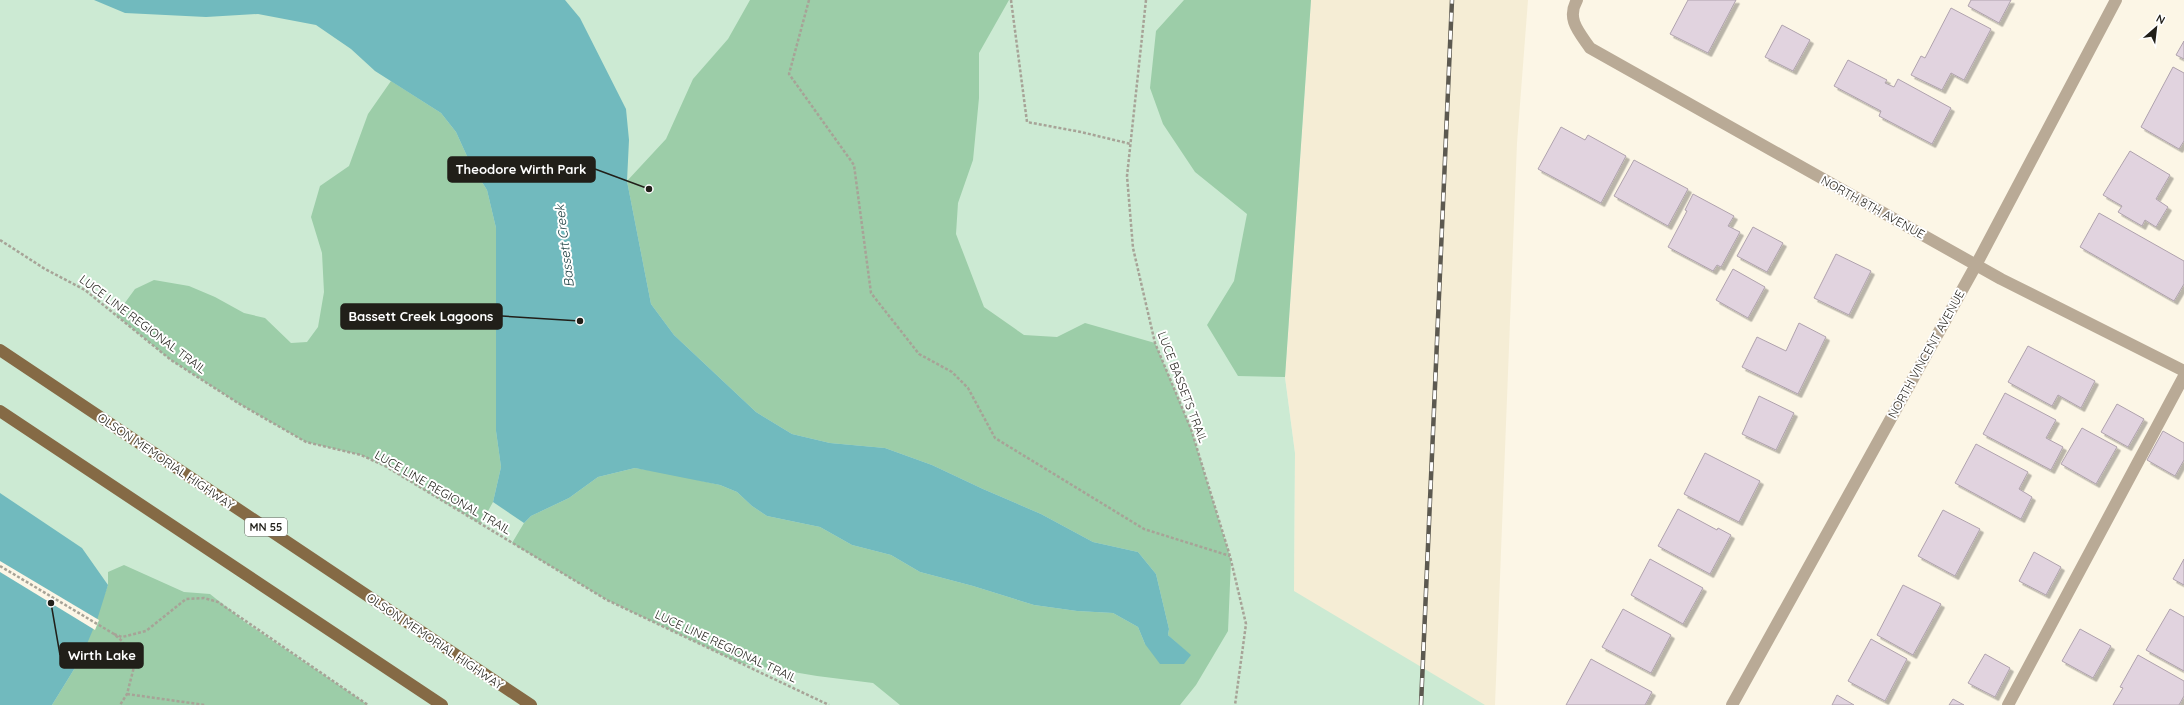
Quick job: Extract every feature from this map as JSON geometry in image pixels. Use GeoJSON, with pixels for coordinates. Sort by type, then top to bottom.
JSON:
{"type":"FeatureCollection","features":[{"type":"Feature","properties":{"kind":"main road","name":"OLSON MEMORIAL HIGHWAY"},"geometry":{"type":"LineString","coordinates":[[0,350],[531,705]]}},
{"type":"Feature","properties":{"kind":"main road"},"geometry":{"type":"LineString","coordinates":[[0,411],[442,705]]}},
{"type":"Feature","properties":{"kind":"street","name":"NORTH 8TH AVENUE"},"geometry":{"type":"LineString","coordinates":[[1577,0],[1573,6],[1574,26],[1590,48],[1976,265],[2184,371]]}},
{"type":"Feature","properties":{"kind":"street","name":"NORTH VINCENT AVENUE"},"geometry":{"type":"LineString","coordinates":[[1732,705],[1976,265],[2116,0]]}},
{"type":"Feature","properties":{"kind":"street"},"geometry":{"type":"LineString","coordinates":[[2008,705],[2184,376]]}},
{"type":"Feature","properties":{"kind":"path"},"geometry":{"type":"LineString","coordinates":[[809,0],[789,74],[854,165],[871,292],[919,354],[952,372],[968,388],[995,438],[1144,529],[1230,556]]}},
{"type":"Feature","properties":{"kind":"path"},"geometry":{"type":"LineString","coordinates":[[1011,0],[1027,122],[1081,132],[1131,144]]}},
{"type":"Feature","properties":{"kind":"path","name":"LUCE BASSETS TRAIL"},"geometry":{"type":"LineString","coordinates":[[1146,0],[1127,176],[1133,248],[1154,343],[1191,428],[1230,556],[1246,624],[1235,705]]}},
{"type":"Feature","properties":{"kind":"path","name":"LUCE LINE REGIONAL TRAIL"},"geometry":{"type":"LineString","coordinates":[[0,240],[45,269],[84,290],[171,360],[238,403],[306,442],[361,455],[385,466],[607,600],[829,705]]}},
{"type":"Feature","properties":{"kind":"path"},"geometry":{"type":"LineString","coordinates":[[0,566],[114,634],[122,637],[146,631],[186,599],[204,598],[218,602],[368,705]]}},
{"type":"Feature","properties":{"kind":"path"},"geometry":{"type":"LineString","coordinates":[[114,634],[122,641],[135,663],[127,694],[120,705]]}},
{"type":"Feature","properties":{"kind":"path"},"geometry":{"type":"LineString","coordinates":[[127,694],[205,705]]}},
{"type":"Feature","properties":{"kind":"shaded area"},"geometry":{"type":"Polygon","coordinates":[[[1311,0],[1528,0],[1517,143],[1495,705],[1293,705],[1295,453],[1285,377],[1311,0]]]}},
{"type":"Feature","properties":{"kind":"green space"},"geometry":{"type":"Polygon","coordinates":[[[0,0],[1311,0],[1285,377],[1295,453],[1294,591],[1485,705],[0,705],[0,0]]]}},
{"type":"Feature","properties":{"kind":"green space"},"geometry":{"type":"Polygon","coordinates":[[[750,0],[1009,0],[979,53],[979,98],[973,160],[958,203],[956,234],[984,307],[1024,335],[1057,337],[1085,323],[1155,343],[1191,429],[1231,560],[1228,631],[1196,685],[1180,705],[900,705],[873,683],[817,676],[740,663],[607,600],[512,543],[524,523],[531,516],[569,498],[598,477],[635,468],[667,473],[720,485],[737,492],[752,506],[767,516],[820,527],[852,545],[891,555],[920,572],[973,586],[1034,605],[1077,611],[1113,613],[1138,627],[1145,644],[1190,655],[1168,635],[1169,629],[1156,574],[1138,552],[1093,542],[1041,514],[932,465],[885,448],[830,443],[792,434],[756,412],[674,335],[651,304],[627,181],[666,139],[693,79],[728,39],[750,0]]]}},
{"type":"Feature","properties":{"kind":"green space"},"geometry":{"type":"Polygon","coordinates":[[[1184,0],[1311,0],[1285,377],[1238,376],[1207,325],[1234,281],[1247,214],[1195,172],[1163,124],[1150,88],[1156,31],[1184,0]]]}},
{"type":"Feature","properties":{"kind":"green space"},"geometry":{"type":"Polygon","coordinates":[[[391,81],[441,113],[456,132],[471,165],[487,190],[496,228],[496,431],[501,467],[493,502],[481,524],[385,466],[361,455],[306,442],[238,403],[171,360],[116,315],[135,289],[154,280],[189,286],[215,297],[244,313],[265,318],[291,343],[307,342],[318,327],[324,292],[322,253],[311,217],[320,186],[349,166],[368,114],[391,81]]]}},
{"type":"Feature","properties":{"kind":"green space"},"geometry":{"type":"Polygon","coordinates":[[[124,565],[184,592],[210,594],[245,622],[368,705],[52,705],[81,658],[108,585],[108,572],[124,565]]]}},
{"type":"Feature","properties":{"kind":"water","name":"Bassett Creek"},"geometry":{"type":"Polygon","coordinates":[[[94,0],[565,0],[580,18],[626,109],[629,140],[627,181],[651,304],[674,335],[756,412],[792,434],[830,443],[885,448],[932,465],[1041,514],[1093,542],[1138,552],[1156,574],[1169,629],[1168,635],[1191,655],[1184,664],[1160,664],[1145,644],[1138,627],[1113,613],[1077,611],[1034,605],[973,586],[920,572],[891,555],[852,545],[820,527],[767,516],[752,506],[737,492],[720,485],[635,468],[598,477],[569,498],[531,516],[524,523],[493,502],[501,467],[496,431],[496,228],[487,190],[471,165],[456,132],[441,113],[375,71],[351,49],[316,25],[258,14],[206,17],[125,13],[94,0]]]}},
{"type":"Feature","properties":{"kind":"water"},"geometry":{"type":"Polygon","coordinates":[[[0,493],[82,548],[108,585],[97,620],[81,658],[52,705],[0,705],[0,493]]]}},
{"type":"Feature","properties":{"kind":"pier"},"geometry":{"type":"Polygon","coordinates":[[[0,561],[99,620],[95,630],[0,572],[0,561]]]}},
{"type":"Feature","properties":{"kind":"building"},"geometry":{"type":"Polygon","coordinates":[[[1688,0],[1736,0],[1708,53],[1670,34],[1688,0]]]}},
{"type":"Feature","properties":{"kind":"building"},"geometry":{"type":"Polygon","coordinates":[[[1971,0],[2011,0],[1999,23],[1968,6],[1971,0]]]}},
{"type":"Feature","properties":{"kind":"building"},"geometry":{"type":"Polygon","coordinates":[[[1951,8],[1991,29],[1964,80],[1951,73],[1942,90],[1911,75],[1921,56],[1925,58],[1951,8]]]}},
{"type":"Feature","properties":{"kind":"building"},"geometry":{"type":"Polygon","coordinates":[[[1782,25],[1810,40],[1793,71],[1765,57],[1782,25]]]}},
{"type":"Feature","properties":{"kind":"building"},"geometry":{"type":"Polygon","coordinates":[[[2184,41],[2184,59],[2176,55],[2184,41]]]}},
{"type":"Feature","properties":{"kind":"building"},"geometry":{"type":"Polygon","coordinates":[[[1848,60],[1887,80],[1885,83],[1894,87],[1898,79],[1951,108],[1932,144],[1879,116],[1881,111],[1834,86],[1848,60]]]}},
{"type":"Feature","properties":{"kind":"building"},"geometry":{"type":"Polygon","coordinates":[[[2173,67],[2184,73],[2184,141],[2179,149],[2141,127],[2173,67]]]}},
{"type":"Feature","properties":{"kind":"building"},"geometry":{"type":"Polygon","coordinates":[[[1561,127],[1585,140],[1588,135],[1626,156],[1601,203],[1538,169],[1561,127]]]}},
{"type":"Feature","properties":{"kind":"building"},"geometry":{"type":"Polygon","coordinates":[[[2130,151],[2170,175],[2156,199],[2168,207],[2156,227],[2145,220],[2142,226],[2118,212],[2122,206],[2103,195],[2130,151]]]}},
{"type":"Feature","properties":{"kind":"building"},"geometry":{"type":"Polygon","coordinates":[[[1634,160],[1688,189],[1668,226],[1614,196],[1634,160]]]}},
{"type":"Feature","properties":{"kind":"building"},"geometry":{"type":"Polygon","coordinates":[[[1693,194],[1734,216],[1728,226],[1740,232],[1721,267],[1717,265],[1713,271],[1668,247],[1687,211],[1685,210],[1693,194]]]}},
{"type":"Feature","properties":{"kind":"building"},"geometry":{"type":"Polygon","coordinates":[[[2099,213],[2184,261],[2184,284],[2174,301],[2080,247],[2099,213]]]}},
{"type":"Feature","properties":{"kind":"building"},"geometry":{"type":"Polygon","coordinates":[[[1753,227],[1783,243],[1767,272],[1737,256],[1753,227]]]}},
{"type":"Feature","properties":{"kind":"building"},"geometry":{"type":"Polygon","coordinates":[[[1836,254],[1871,271],[1849,315],[1814,298],[1836,254]]]}},
{"type":"Feature","properties":{"kind":"building"},"geometry":{"type":"Polygon","coordinates":[[[1733,269],[1765,287],[1748,318],[1716,300],[1733,269]]]}},
{"type":"Feature","properties":{"kind":"building"},"geometry":{"type":"Polygon","coordinates":[[[1799,323],[1826,337],[1798,394],[1742,367],[1757,337],[1786,351],[1799,323]]]}},
{"type":"Feature","properties":{"kind":"building"},"geometry":{"type":"Polygon","coordinates":[[[2028,346],[2095,381],[2081,408],[2058,395],[2052,406],[2008,382],[2028,346]]]}},
{"type":"Feature","properties":{"kind":"building"},"geometry":{"type":"Polygon","coordinates":[[[2005,393],[2056,420],[2046,438],[2063,447],[2051,470],[1983,434],[2005,393]]]}},
{"type":"Feature","properties":{"kind":"building"},"geometry":{"type":"Polygon","coordinates":[[[1759,396],[1794,413],[1776,450],[1742,434],[1759,396]]]}},
{"type":"Feature","properties":{"kind":"building"},"geometry":{"type":"Polygon","coordinates":[[[2117,404],[2144,419],[2128,447],[2101,432],[2117,404]]]}},
{"type":"Feature","properties":{"kind":"building"},"geometry":{"type":"Polygon","coordinates":[[[2082,428],[2117,447],[2096,484],[2061,464],[2082,428]]]}},
{"type":"Feature","properties":{"kind":"building"},"geometry":{"type":"Polygon","coordinates":[[[2163,431],[2184,443],[2184,460],[2175,476],[2147,460],[2163,431]]]}},
{"type":"Feature","properties":{"kind":"building"},"geometry":{"type":"Polygon","coordinates":[[[1976,444],[2028,472],[2019,489],[2032,497],[2021,519],[1955,483],[1976,444]]]}},
{"type":"Feature","properties":{"kind":"building"},"geometry":{"type":"Polygon","coordinates":[[[1705,453],[1760,481],[1739,522],[1684,494],[1705,453]]]}},
{"type":"Feature","properties":{"kind":"building"},"geometry":{"type":"Polygon","coordinates":[[[1678,509],[1717,530],[1718,528],[1731,535],[1710,574],[1658,546],[1678,509]]]}},
{"type":"Feature","properties":{"kind":"building"},"geometry":{"type":"Polygon","coordinates":[[[1943,510],[1980,529],[1955,576],[1918,556],[1943,510]]]}},
{"type":"Feature","properties":{"kind":"building"},"geometry":{"type":"Polygon","coordinates":[[[2034,552],[2061,567],[2046,595],[2019,581],[2034,552]]]}},
{"type":"Feature","properties":{"kind":"building"},"geometry":{"type":"Polygon","coordinates":[[[1650,559],[1703,588],[1683,624],[1631,595],[1650,559]]]}},
{"type":"Feature","properties":{"kind":"building"},"geometry":{"type":"Polygon","coordinates":[[[2184,559],[2184,585],[2173,579],[2184,559]]]}},
{"type":"Feature","properties":{"kind":"building"},"geometry":{"type":"Polygon","coordinates":[[[1903,585],[1941,604],[1913,655],[1877,635],[1903,585]]]}},
{"type":"Feature","properties":{"kind":"building"},"geometry":{"type":"Polygon","coordinates":[[[1623,609],[1671,635],[1651,673],[1602,647],[1623,609]]]}},
{"type":"Feature","properties":{"kind":"building"},"geometry":{"type":"Polygon","coordinates":[[[2170,609],[2184,617],[2184,671],[2146,650],[2170,609]]]}},
{"type":"Feature","properties":{"kind":"building"},"geometry":{"type":"Polygon","coordinates":[[[2080,629],[2111,646],[2093,678],[2062,661],[2080,629]]]}},
{"type":"Feature","properties":{"kind":"building"},"geometry":{"type":"Polygon","coordinates":[[[1871,639],[1907,659],[1885,701],[1848,681],[1871,639]]]}},
{"type":"Feature","properties":{"kind":"building"},"geometry":{"type":"Polygon","coordinates":[[[1985,654],[2010,668],[1995,697],[1968,683],[1985,654]]]}},
{"type":"Feature","properties":{"kind":"building"},"geometry":{"type":"Polygon","coordinates":[[[2138,655],[2184,681],[2184,696],[2179,705],[2113,705],[2123,688],[2120,687],[2138,655]]]}},
{"type":"Feature","properties":{"kind":"building"},"geometry":{"type":"Polygon","coordinates":[[[1591,659],[1652,692],[1645,705],[1566,705],[1591,659]]]}},
{"type":"Feature","properties":{"kind":"building"},"geometry":{"type":"Polygon","coordinates":[[[1837,695],[1854,705],[1832,705],[1837,695]]]}},
{"type":"Feature","properties":{"kind":"building"},"geometry":{"type":"Polygon","coordinates":[[[1953,699],[1964,705],[1949,705],[1953,699]]]}},
{"type":"Feature","properties":{"kind":"railway"},"geometry":{"type":"LineString","coordinates":[[1421,705],[1452,0]]}},
{"type":"Feature","properties":{"kind":"place","name":"Theodore Wirth Park"},"geometry":{"type":"Point","coordinates":[649,189]}},
{"type":"Feature","properties":{"kind":"place","name":"Bassett Creek Lagoons"},"geometry":{"type":"Point","coordinates":[580,321]}},
{"type":"Feature","properties":{"kind":"place","name":"Wirth Lake"},"geometry":{"type":"Point","coordinates":[51,603]}}]}
